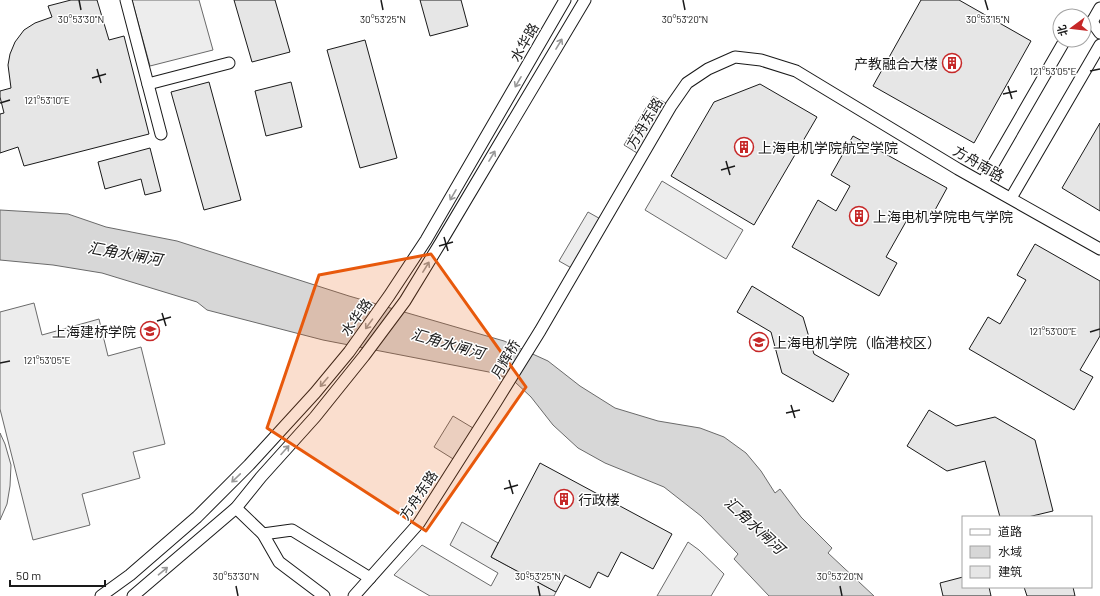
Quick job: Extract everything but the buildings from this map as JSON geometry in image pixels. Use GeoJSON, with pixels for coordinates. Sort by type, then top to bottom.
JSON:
{"type":"FeatureCollection","features":[{"type":"Feature","properties":{"kind":"street"},"geometry":{"type":"LineString","coordinates":[[126,0],[161,134]]}},
{"type":"Feature","properties":{"kind":"street","name":"水华路"},"geometry":{"type":"LineString","coordinates":[[101,596],[130,575],[197,517],[250,466],[349,352],[389,296],[426,240],[565,0]]}},
{"type":"Feature","properties":{"kind":"street"},"geometry":{"type":"LineString","coordinates":[[133,596],[236,508],[261,477],[315,417],[364,356],[405,301],[585,0]]}},
{"type":"Feature","properties":{"kind":"street"},"geometry":{"type":"LineString","coordinates":[[1092,17],[1100,8]]}},
{"type":"Feature","properties":{"kind":"street"},"geometry":{"type":"LineString","coordinates":[[1092,26],[1100,33]]}},
{"type":"Feature","properties":{"kind":"street"},"geometry":{"type":"LineString","coordinates":[[1011,198],[1100,45]]}},
{"type":"Feature","properties":{"kind":"street"},"geometry":{"type":"LineString","coordinates":[[983,182],[1060,48]]}},
{"type":"Feature","properties":{"kind":"street","name":"方舟东路"},"geometry":{"type":"LineString","coordinates":[[540,331],[671,106],[687,83],[708,69],[735,57],[761,60],[796,71],[845,100]]}},
{"type":"Feature","properties":{"kind":"street"},"geometry":{"type":"LineString","coordinates":[[148,84],[229,63]]}},
{"type":"Feature","properties":{"kind":"street","name":"方舟南路"},"geometry":{"type":"LineString","coordinates":[[845,100],[958,169],[1100,249]]}},
{"type":"Feature","properties":{"kind":"street","name":"月辉桥"},"geometry":{"type":"LineString","coordinates":[[496,402],[540,331]]}},
{"type":"Feature","properties":{"kind":"street","name":"方舟东路"},"geometry":{"type":"LineString","coordinates":[[354,596],[419,523],[496,402]]}},
{"type":"Feature","properties":{"kind":"street"},"geometry":{"type":"LineString","coordinates":[[236,508],[263,534],[279,562],[324,596]]}},
{"type":"Feature","properties":{"kind":"street"},"geometry":{"type":"LineString","coordinates":[[263,534],[292,530],[370,578]]}},
{"type":"Feature","properties":{"kind":"highlighted area"},"geometry":{"type":"Polygon","coordinates":[[[431,254],[526,387],[426,531],[267,428],[319,275],[431,254]]]}},
{"type":"Feature","properties":{"kind":"shaded area"},"geometry":{"type":"Polygon","coordinates":[[[132,0],[199,0],[213,50],[150,66],[132,0]]]}},
{"type":"Feature","properties":{"kind":"shaded area"},"geometry":{"type":"Polygon","coordinates":[[[653,96],[671,106],[642,156],[624,145],[653,96]]]}},
{"type":"Feature","properties":{"kind":"shaded area"},"geometry":{"type":"Polygon","coordinates":[[[662,181],[743,230],[726,259],[645,210],[662,181]]]}},
{"type":"Feature","properties":{"kind":"shaded area"},"geometry":{"type":"Polygon","coordinates":[[[588,212],[604,221],[575,270],[559,261],[588,212]]]}},
{"type":"Feature","properties":{"kind":"shaded area"},"geometry":{"type":"Polygon","coordinates":[[[34,303],[42,335],[99,319],[108,356],[141,347],[165,444],[133,452],[140,478],[82,494],[90,525],[33,540],[0,409],[0,312],[34,303]]]}},
{"type":"Feature","properties":{"kind":"shaded area"},"geometry":{"type":"Polygon","coordinates":[[[453,416],[478,431],[458,462],[434,447],[453,416]]]}},
{"type":"Feature","properties":{"kind":"shaded area"},"geometry":{"type":"Polygon","coordinates":[[[0,433],[11,465],[7,504],[0,520],[0,433]]]}},
{"type":"Feature","properties":{"kind":"shaded area"},"geometry":{"type":"Polygon","coordinates":[[[462,522],[498,543],[491,557],[556,592],[554,596],[430,596],[394,575],[422,545],[491,586],[498,573],[450,545],[462,522]]]}},
{"type":"Feature","properties":{"kind":"shaded area"},"geometry":{"type":"Polygon","coordinates":[[[688,542],[699,550],[724,574],[711,596],[657,596],[688,542]]]}},
{"type":"Feature","properties":{"kind":"water","name":"汇角水闸河"},"geometry":{"type":"Polygon","coordinates":[[[0,210],[68,214],[106,227],[177,241],[349,296],[504,341],[548,361],[580,386],[615,408],[658,421],[700,428],[724,437],[746,453],[761,471],[775,493],[780,489],[801,517],[832,548],[828,553],[874,596],[769,596],[734,559],[738,554],[701,516],[664,487],[605,463],[578,448],[553,425],[531,397],[515,382],[494,373],[323,340],[207,310],[197,302],[102,273],[53,265],[0,260],[0,210]]]}},
{"type":"Feature","properties":{"kind":"place","name":"产教融合大楼"},"geometry":{"type":"Point","coordinates":[952,63]}},
{"type":"Feature","properties":{"kind":"place","name":"上海电机学院航空学院"},"geometry":{"type":"Point","coordinates":[744,147]}},
{"type":"Feature","properties":{"kind":"place","name":"上海电机学院电气学院"},"geometry":{"type":"Point","coordinates":[859,216]}},
{"type":"Feature","properties":{"kind":"place","name":"上海建桥学院"},"geometry":{"type":"Point","coordinates":[150,331]}},
{"type":"Feature","properties":{"kind":"place","name":"上海电机学院（临港校区）"},"geometry":{"type":"Point","coordinates":[759,342]}},
{"type":"Feature","properties":{"kind":"place","name":"行政楼"},"geometry":{"type":"Point","coordinates":[564,499]}}]}
